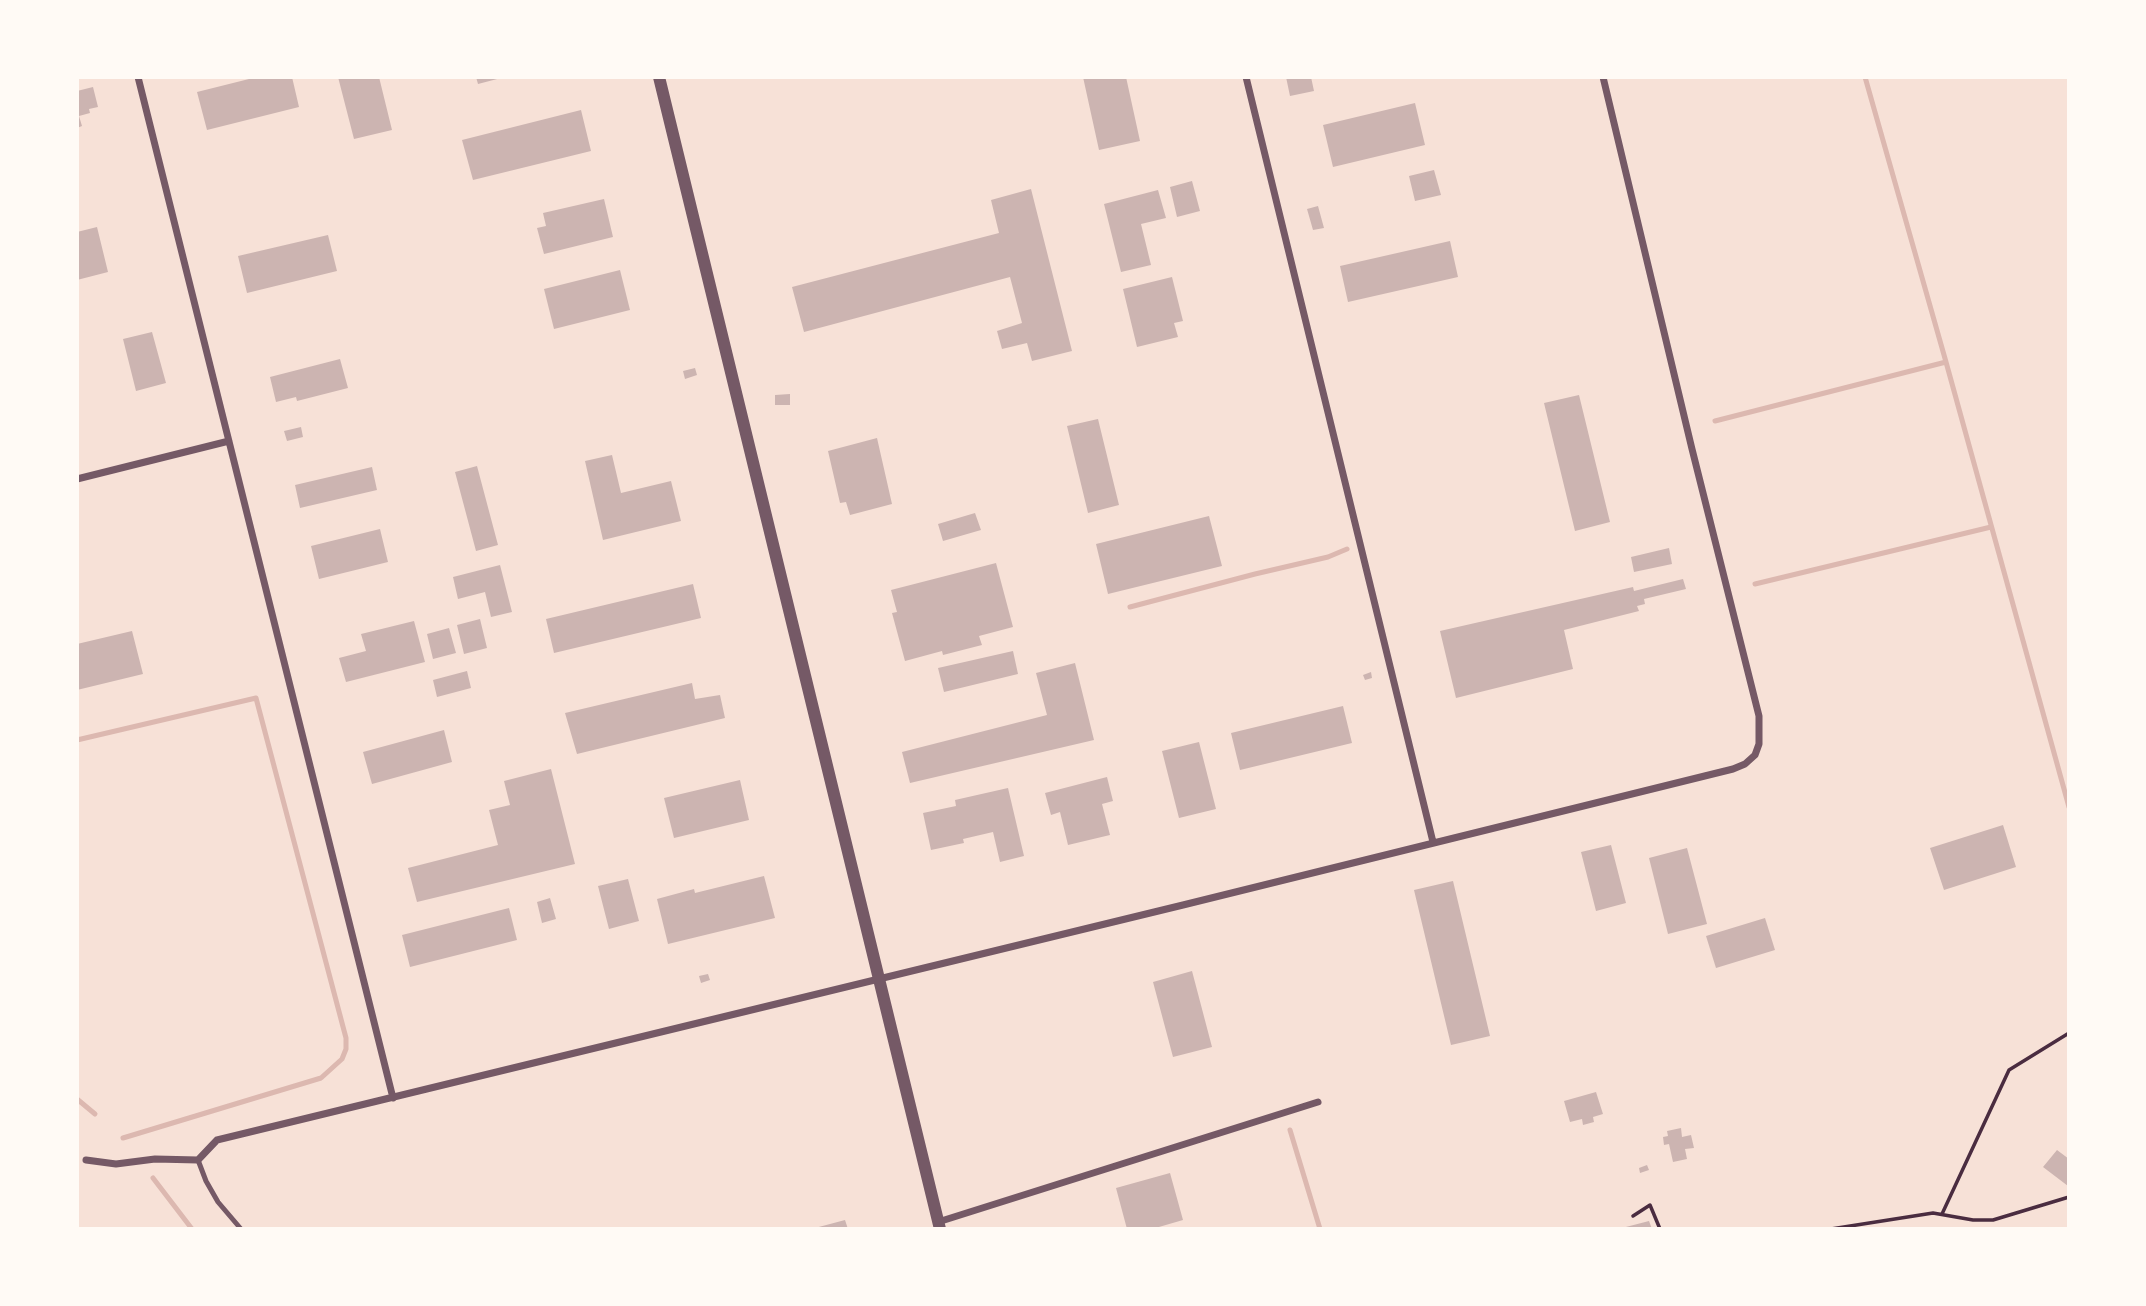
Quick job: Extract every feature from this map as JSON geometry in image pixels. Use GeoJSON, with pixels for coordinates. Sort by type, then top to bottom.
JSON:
{"type":"FeatureCollection","features":[{"type":"Feature","properties":{"kind":"street"},"geometry":{"type":"LineString","coordinates":[[138,77],[393,1098]]}},
{"type":"Feature","properties":{"kind":"street"},"geometry":{"type":"LineString","coordinates":[[659,77],[939,1225],[1318,1102]]}},
{"type":"Feature","properties":{"kind":"street"},"geometry":{"type":"LineString","coordinates":[[1246,77],[1433,842]]}},
{"type":"Feature","properties":{"kind":"street"},"geometry":{"type":"LineString","coordinates":[[86,1160],[116,1164],[155,1159],[198,1160],[216,1140],[1745,764],[1755,755],[1760,732],[1759,716],[1692,449],[1604,77]]}},
{"type":"Feature","properties":{"kind":"street"},"geometry":{"type":"LineString","coordinates":[[77,479],[229,442]]}},
{"type":"Feature","properties":{"kind":"lane"},"geometry":{"type":"LineString","coordinates":[[198,1160],[218,1202],[241,1229]]}},
{"type":"Feature","properties":{"kind":"path"},"geometry":{"type":"LineString","coordinates":[[1942,1214],[2010,1070],[2069,1032]]}},
{"type":"Feature","properties":{"kind":"path"},"geometry":{"type":"LineString","coordinates":[[1831,1229],[1933,1213],[1973,1220],[1993,1220],[2069,1197]]}},
{"type":"Feature","properties":{"kind":"path"},"geometry":{"type":"LineString","coordinates":[[1633,1216],[1650,1205],[1660,1229]]}},
{"type":"Feature","properties":{"kind":"building"},"geometry":{"type":"Polygon","coordinates":[[[257,77],[292,77],[299,107],[207,130],[197,92],[257,77]]]}},
{"type":"Feature","properties":{"kind":"building"},"geometry":{"type":"Polygon","coordinates":[[[338,77],[379,77],[392,130],[354,139],[338,77]]]}},
{"type":"Feature","properties":{"kind":"building"},"geometry":{"type":"Polygon","coordinates":[[[476,77],[501,77],[501,78],[478,84],[476,77]]]}},
{"type":"Feature","properties":{"kind":"building"},"geometry":{"type":"Polygon","coordinates":[[[1083,77],[1126,77],[1140,141],[1099,150],[1083,77]]]}},
{"type":"Feature","properties":{"kind":"building"},"geometry":{"type":"Polygon","coordinates":[[[1286,77],[1311,77],[1314,91],[1290,96],[1286,77]]]}},
{"type":"Feature","properties":{"kind":"building"},"geometry":{"type":"Polygon","coordinates":[[[93,87],[98,107],[79,116],[82,126],[77,128],[77,91],[93,87]]]}},
{"type":"Feature","properties":{"kind":"building"},"geometry":{"type":"Polygon","coordinates":[[[1415,103],[1425,145],[1333,167],[1323,125],[1415,103]]]}},
{"type":"Feature","properties":{"kind":"building"},"geometry":{"type":"Polygon","coordinates":[[[581,110],[591,151],[473,180],[462,140],[581,110]]]}},
{"type":"Feature","properties":{"kind":"building"},"geometry":{"type":"Polygon","coordinates":[[[1434,170],[1441,195],[1415,201],[1409,176],[1434,170]]]}},
{"type":"Feature","properties":{"kind":"building"},"geometry":{"type":"Polygon","coordinates":[[[1192,181],[1200,211],[1177,217],[1170,187],[1192,181]]]}},
{"type":"Feature","properties":{"kind":"building"},"geometry":{"type":"Polygon","coordinates":[[[1031,189],[1072,351],[1032,361],[1027,343],[1002,349],[997,331],[1022,323],[1010,277],[804,332],[792,287],[999,233],[991,200],[1031,189]]]}},
{"type":"Feature","properties":{"kind":"building"},"geometry":{"type":"Polygon","coordinates":[[[1158,190],[1166,218],[1141,224],[1151,265],[1121,272],[1104,204],[1158,190]]]}},
{"type":"Feature","properties":{"kind":"building"},"geometry":{"type":"Polygon","coordinates":[[[604,199],[613,237],[544,254],[537,228],[546,226],[543,213],[604,199]]]}},
{"type":"Feature","properties":{"kind":"building"},"geometry":{"type":"Polygon","coordinates":[[[1318,206],[1324,228],[1313,230],[1307,209],[1318,206]]]}},
{"type":"Feature","properties":{"kind":"building"},"geometry":{"type":"Polygon","coordinates":[[[97,227],[108,272],[77,280],[77,232],[97,227]]]}},
{"type":"Feature","properties":{"kind":"building"},"geometry":{"type":"Polygon","coordinates":[[[328,235],[337,271],[247,293],[238,256],[328,235]]]}},
{"type":"Feature","properties":{"kind":"building"},"geometry":{"type":"Polygon","coordinates":[[[1450,241],[1458,277],[1348,302],[1340,266],[1450,241]]]}},
{"type":"Feature","properties":{"kind":"building"},"geometry":{"type":"Polygon","coordinates":[[[620,270],[630,310],[554,329],[544,289],[620,270]]]}},
{"type":"Feature","properties":{"kind":"building"},"geometry":{"type":"Polygon","coordinates":[[[1172,277],[1183,321],[1174,323],[1178,337],[1137,347],[1123,289],[1172,277]]]}},
{"type":"Feature","properties":{"kind":"building"},"geometry":{"type":"Polygon","coordinates":[[[152,332],[166,383],[136,391],[123,339],[152,332]]]}},
{"type":"Feature","properties":{"kind":"building"},"geometry":{"type":"Polygon","coordinates":[[[340,359],[348,388],[297,401],[296,397],[276,402],[270,377],[340,359]]]}},
{"type":"Feature","properties":{"kind":"building"},"geometry":{"type":"Polygon","coordinates":[[[695,368],[697,375],[685,379],[683,371],[695,368]]]}},
{"type":"Feature","properties":{"kind":"building"},"geometry":{"type":"Polygon","coordinates":[[[790,394],[790,405],[775,405],[775,395],[790,394]]]}},
{"type":"Feature","properties":{"kind":"building"},"geometry":{"type":"Polygon","coordinates":[[[1579,395],[1610,522],[1575,531],[1544,403],[1579,395]]]}},
{"type":"Feature","properties":{"kind":"building"},"geometry":{"type":"Polygon","coordinates":[[[1098,419],[1119,505],[1088,513],[1067,426],[1098,419]]]}},
{"type":"Feature","properties":{"kind":"building"},"geometry":{"type":"Polygon","coordinates":[[[301,427],[303,437],[287,441],[284,431],[301,427]]]}},
{"type":"Feature","properties":{"kind":"building"},"geometry":{"type":"Polygon","coordinates":[[[877,438],[892,504],[850,515],[846,502],[840,503],[828,451],[877,438]]]}},
{"type":"Feature","properties":{"kind":"building"},"geometry":{"type":"Polygon","coordinates":[[[612,455],[621,493],[671,481],[681,521],[603,540],[585,461],[612,455]]]}},
{"type":"Feature","properties":{"kind":"building"},"geometry":{"type":"Polygon","coordinates":[[[477,466],[498,545],[476,551],[455,472],[477,466]]]}},
{"type":"Feature","properties":{"kind":"building"},"geometry":{"type":"Polygon","coordinates":[[[372,467],[377,490],[300,508],[295,485],[372,467]]]}},
{"type":"Feature","properties":{"kind":"building"},"geometry":{"type":"Polygon","coordinates":[[[975,513],[981,530],[943,541],[938,524],[975,513]]]}},
{"type":"Feature","properties":{"kind":"building"},"geometry":{"type":"Polygon","coordinates":[[[1209,516],[1222,566],[1108,594],[1096,544],[1209,516]]]}},
{"type":"Feature","properties":{"kind":"building"},"geometry":{"type":"Polygon","coordinates":[[[380,529],[388,562],[319,579],[311,546],[380,529]]]}},
{"type":"Feature","properties":{"kind":"building"},"geometry":{"type":"Polygon","coordinates":[[[1669,548],[1672,564],[1634,572],[1631,557],[1669,548]]]}},
{"type":"Feature","properties":{"kind":"building"},"geometry":{"type":"Polygon","coordinates":[[[996,563],[1013,627],[979,636],[982,645],[943,655],[942,651],[905,661],[892,613],[897,612],[891,590],[996,563]]]}},
{"type":"Feature","properties":{"kind":"building"},"geometry":{"type":"Polygon","coordinates":[[[500,565],[512,612],[491,617],[485,592],[458,599],[453,577],[500,565]]]}},
{"type":"Feature","properties":{"kind":"building"},"geometry":{"type":"Polygon","coordinates":[[[1683,579],[1686,589],[1644,599],[1645,604],[1637,606],[1639,611],[1564,630],[1573,669],[1456,698],[1440,631],[1633,587],[1634,591],[1683,579]]]}},
{"type":"Feature","properties":{"kind":"building"},"geometry":{"type":"Polygon","coordinates":[[[693,584],[701,618],[554,653],[546,619],[693,584]]]}},
{"type":"Feature","properties":{"kind":"building"},"geometry":{"type":"Polygon","coordinates":[[[480,619],[487,648],[464,654],[457,625],[480,619]]]}},
{"type":"Feature","properties":{"kind":"building"},"geometry":{"type":"Polygon","coordinates":[[[414,621],[425,662],[346,682],[339,658],[366,651],[361,634],[414,621]]]}},
{"type":"Feature","properties":{"kind":"building"},"geometry":{"type":"Polygon","coordinates":[[[449,628],[456,653],[433,659],[427,634],[449,628]]]}},
{"type":"Feature","properties":{"kind":"building"},"geometry":{"type":"Polygon","coordinates":[[[132,631],[143,674],[77,690],[77,644],[132,631]]]}},
{"type":"Feature","properties":{"kind":"building"},"geometry":{"type":"Polygon","coordinates":[[[1013,651],[1018,674],[944,692],[938,668],[1013,651]]]}},
{"type":"Feature","properties":{"kind":"building"},"geometry":{"type":"Polygon","coordinates":[[[1075,663],[1094,740],[910,783],[902,752],[1047,715],[1036,673],[1075,663]]]}},
{"type":"Feature","properties":{"kind":"building"},"geometry":{"type":"Polygon","coordinates":[[[467,671],[471,688],[437,697],[433,680],[467,671]]]}},
{"type":"Feature","properties":{"kind":"building"},"geometry":{"type":"Polygon","coordinates":[[[1371,672],[1372,678],[1365,680],[1363,675],[1371,672]]]}},
{"type":"Feature","properties":{"kind":"building"},"geometry":{"type":"Polygon","coordinates":[[[692,683],[695,699],[720,695],[725,718],[577,754],[565,713],[692,683]]]}},
{"type":"Feature","properties":{"kind":"building"},"geometry":{"type":"Polygon","coordinates":[[[1343,706],[1352,743],[1240,770],[1231,733],[1343,706]]]}},
{"type":"Feature","properties":{"kind":"building"},"geometry":{"type":"Polygon","coordinates":[[[444,730],[452,762],[372,784],[363,752],[444,730]]]}},
{"type":"Feature","properties":{"kind":"building"},"geometry":{"type":"Polygon","coordinates":[[[1199,742],[1216,809],[1179,818],[1162,751],[1199,742]]]}},
{"type":"Feature","properties":{"kind":"building"},"geometry":{"type":"Polygon","coordinates":[[[551,769],[575,864],[417,902],[408,868],[498,845],[489,810],[510,805],[504,781],[551,769]]]}},
{"type":"Feature","properties":{"kind":"building"},"geometry":{"type":"Polygon","coordinates":[[[1107,777],[1113,801],[1102,804],[1110,835],[1068,845],[1060,812],[1051,815],[1045,793],[1107,777]]]}},
{"type":"Feature","properties":{"kind":"building"},"geometry":{"type":"Polygon","coordinates":[[[740,780],[749,820],[674,838],[664,798],[740,780]]]}},
{"type":"Feature","properties":{"kind":"building"},"geometry":{"type":"Polygon","coordinates":[[[1008,788],[1024,856],[1000,862],[993,832],[963,839],[964,843],[931,850],[923,813],[956,806],[955,800],[1008,788]]]}},
{"type":"Feature","properties":{"kind":"building"},"geometry":{"type":"Polygon","coordinates":[[[2003,825],[2016,867],[1944,890],[1930,848],[2003,825]]]}},
{"type":"Feature","properties":{"kind":"building"},"geometry":{"type":"Polygon","coordinates":[[[1611,845],[1626,903],[1596,911],[1581,852],[1611,845]]]}},
{"type":"Feature","properties":{"kind":"building"},"geometry":{"type":"Polygon","coordinates":[[[1687,848],[1707,924],[1668,934],[1649,858],[1687,848]]]}},
{"type":"Feature","properties":{"kind":"building"},"geometry":{"type":"Polygon","coordinates":[[[764,876],[775,918],[668,944],[657,899],[694,889],[695,893],[764,876]]]}},
{"type":"Feature","properties":{"kind":"building"},"geometry":{"type":"Polygon","coordinates":[[[628,879],[639,921],[609,929],[598,886],[628,879]]]}},
{"type":"Feature","properties":{"kind":"building"},"geometry":{"type":"Polygon","coordinates":[[[1453,881],[1490,1036],[1451,1045],[1414,890],[1453,881]]]}},
{"type":"Feature","properties":{"kind":"building"},"geometry":{"type":"Polygon","coordinates":[[[550,898],[556,919],[542,923],[537,902],[550,898]]]}},
{"type":"Feature","properties":{"kind":"building"},"geometry":{"type":"Polygon","coordinates":[[[509,908],[517,940],[410,967],[402,935],[509,908]]]}},
{"type":"Feature","properties":{"kind":"building"},"geometry":{"type":"Polygon","coordinates":[[[1765,918],[1775,950],[1716,968],[1706,936],[1765,918]]]}},
{"type":"Feature","properties":{"kind":"building"},"geometry":{"type":"Polygon","coordinates":[[[1192,971],[1212,1047],[1173,1057],[1153,982],[1192,971]]]}},
{"type":"Feature","properties":{"kind":"building"},"geometry":{"type":"Polygon","coordinates":[[[708,974],[710,980],[701,983],[699,976],[708,974]]]}},
{"type":"Feature","properties":{"kind":"building"},"geometry":{"type":"Polygon","coordinates":[[[1596,1092],[1603,1114],[1593,1117],[1594,1122],[1583,1125],[1582,1119],[1570,1122],[1564,1101],[1596,1092]]]}},
{"type":"Feature","properties":{"kind":"building"},"geometry":{"type":"Polygon","coordinates":[[[1681,1128],[1682,1137],[1691,1135],[1694,1148],[1685,1149],[1687,1159],[1673,1162],[1669,1144],[1664,1145],[1663,1137],[1668,1136],[1667,1131],[1681,1128]]]}},
{"type":"Feature","properties":{"kind":"building"},"geometry":{"type":"Polygon","coordinates":[[[2057,1150],[2069,1159],[2068,1186],[2043,1167],[2057,1150]]]}},
{"type":"Feature","properties":{"kind":"building"},"geometry":{"type":"Polygon","coordinates":[[[1647,1165],[1649,1170],[1640,1173],[1639,1168],[1647,1165]]]}},
{"type":"Feature","properties":{"kind":"building"},"geometry":{"type":"Polygon","coordinates":[[[1170,1173],[1183,1220],[1152,1229],[1127,1229],[1116,1188],[1170,1173]]]}},
{"type":"Feature","properties":{"kind":"building"},"geometry":{"type":"Polygon","coordinates":[[[845,1220],[848,1229],[815,1229],[815,1228],[845,1220]]]}},
{"type":"Feature","properties":{"kind":"building"},"geometry":{"type":"Polygon","coordinates":[[[1649,1221],[1652,1229],[1622,1229],[1622,1228],[1649,1221]]]}},
{"type":"Feature","properties":{"kind":"waterway"},"geometry":{"type":"LineString","coordinates":[[1865,77],[2069,807]]}},
{"type":"Feature","properties":{"kind":"waterway"},"geometry":{"type":"LineString","coordinates":[[1715,421],[1946,362]]}},
{"type":"Feature","properties":{"kind":"waterway"},"geometry":{"type":"LineString","coordinates":[[1755,584],[1991,527]]}},
{"type":"Feature","properties":{"kind":"waterway"},"geometry":{"type":"LineString","coordinates":[[1130,607],[1328,557],[1347,549]]}},
{"type":"Feature","properties":{"kind":"waterway"},"geometry":{"type":"LineString","coordinates":[[77,740],[256,698],[346,1038],[342,1059],[321,1078],[123,1138]]}},
{"type":"Feature","properties":{"kind":"waterway"},"geometry":{"type":"LineString","coordinates":[[77,1099],[95,1114]]}},
{"type":"Feature","properties":{"kind":"waterway"},"geometry":{"type":"LineString","coordinates":[[1290,1130],[1320,1229]]}},
{"type":"Feature","properties":{"kind":"waterway"},"geometry":{"type":"LineString","coordinates":[[153,1178],[192,1229]]}}]}
